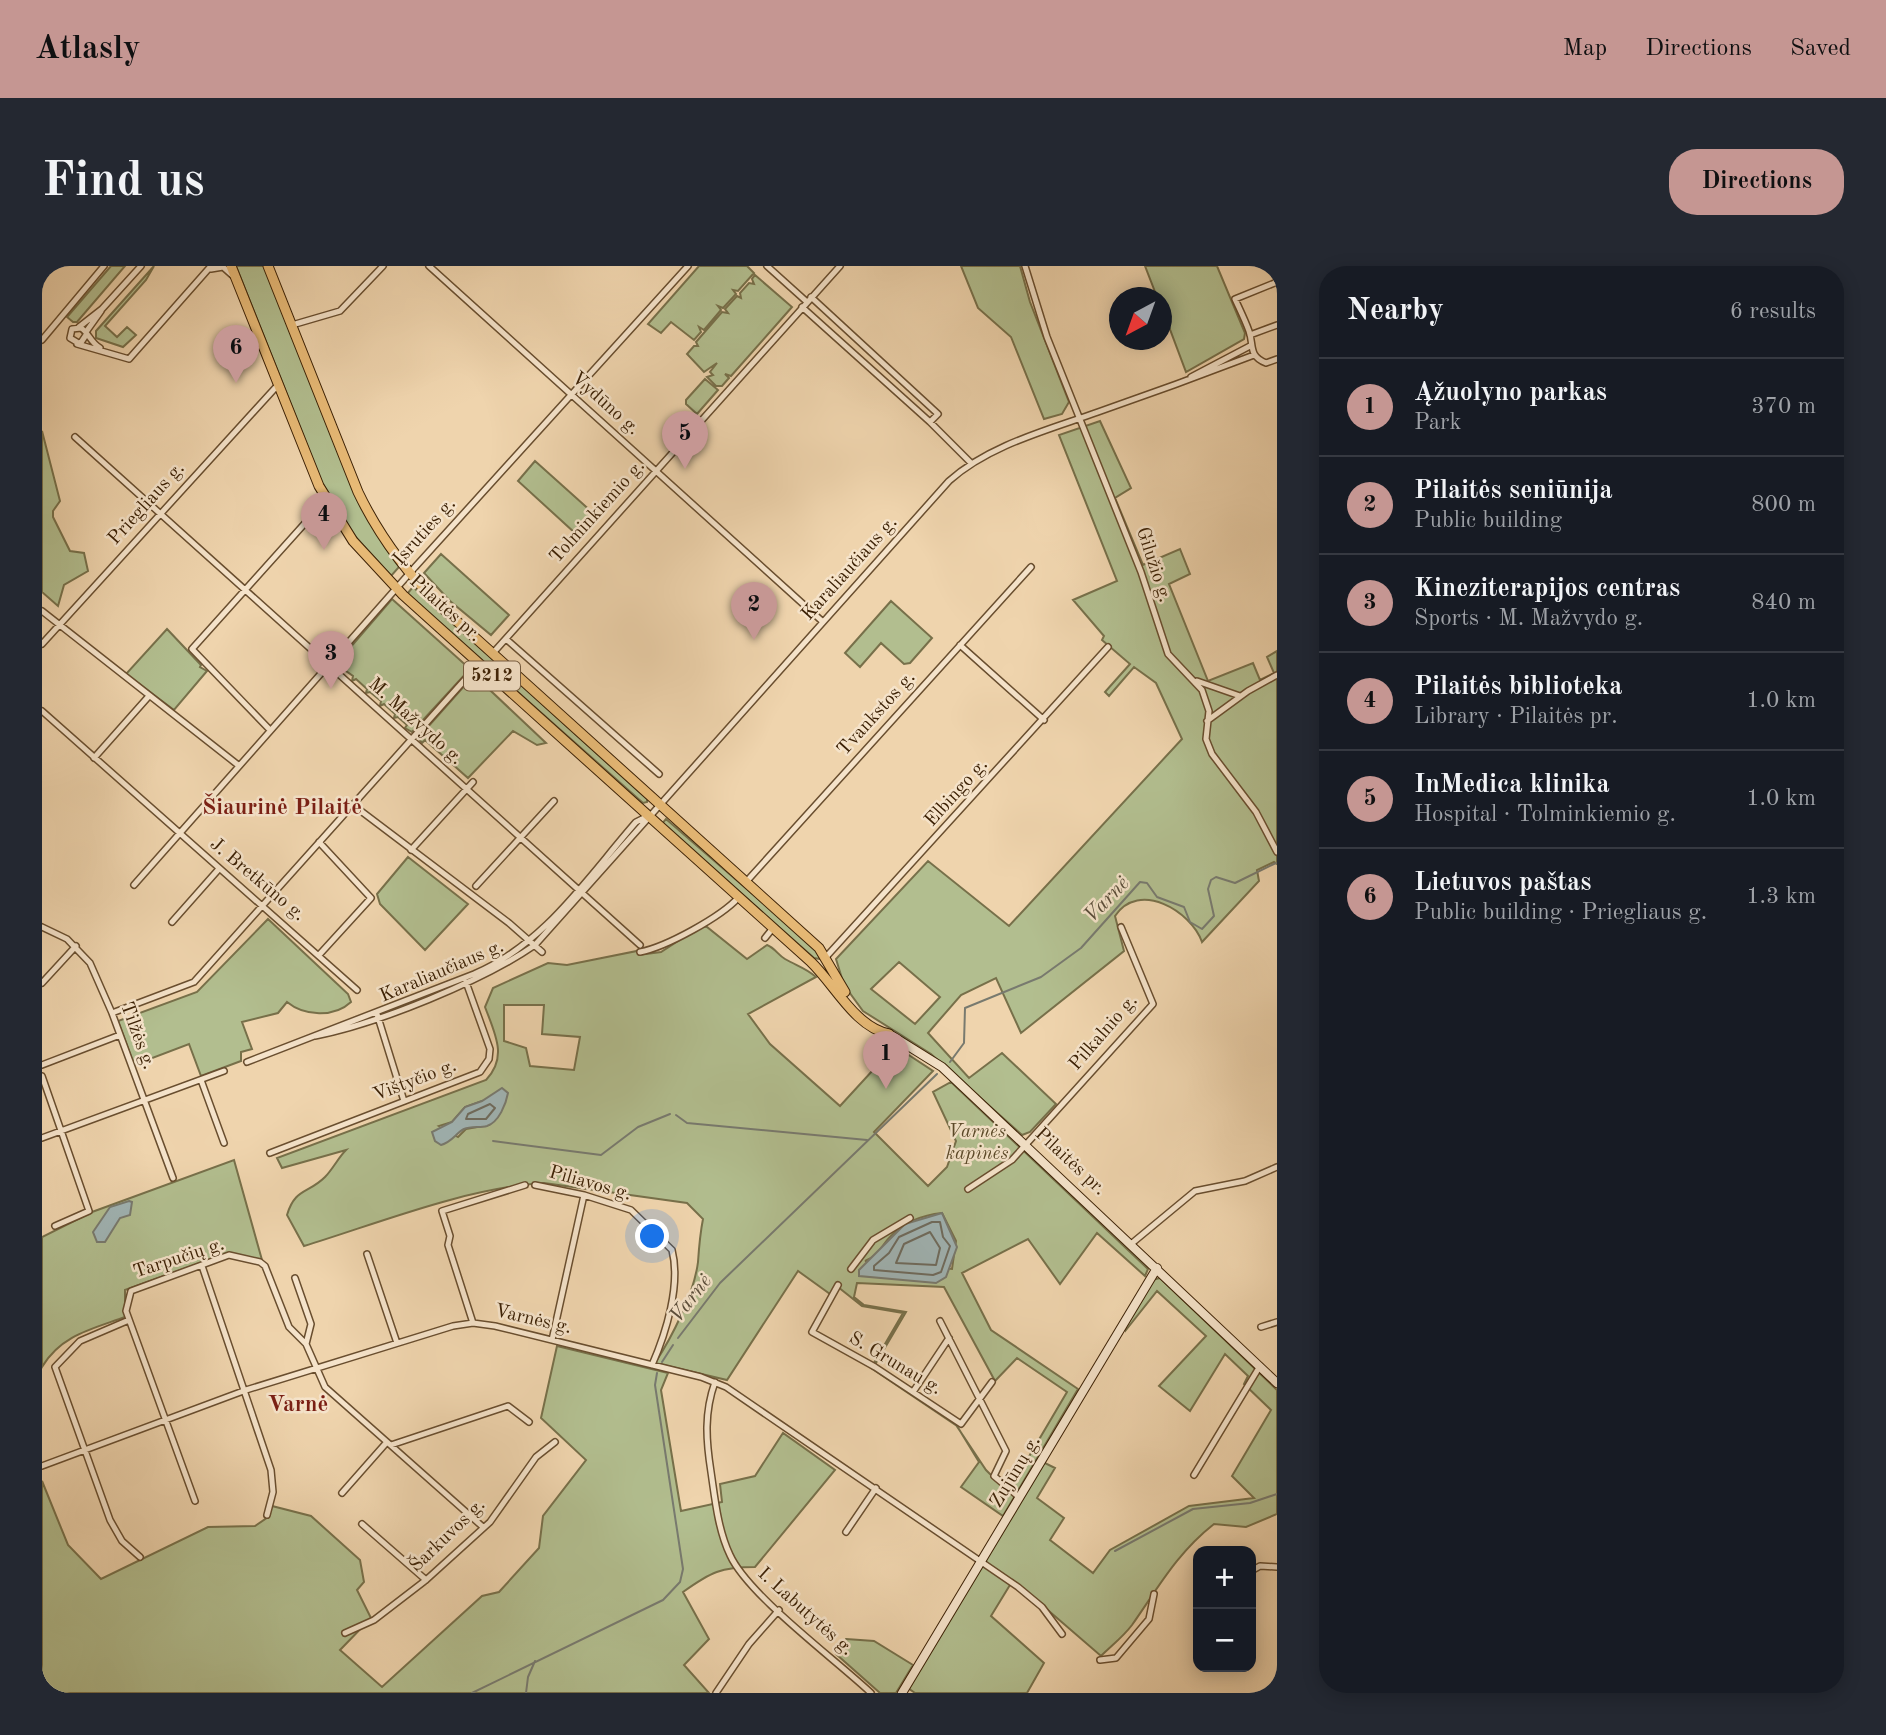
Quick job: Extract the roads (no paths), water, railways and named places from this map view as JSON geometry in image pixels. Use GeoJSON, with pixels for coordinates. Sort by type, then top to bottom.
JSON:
{"type":"FeatureCollection","features":[{"type":"Feature","properties":{"kind":"main road","name":"Pilaitės pr."},"geometry":{"type":"LineString","coordinates":[[231,266],[277,386],[329,505],[366,557],[396,589],[805,957],[858,1015],[878,1031],[889,1034]]}},
{"type":"Feature","properties":{"kind":"main road","name":"Pilaitės pr."},"geometry":{"type":"LineString","coordinates":[[268,266],[358,492],[375,525],[409,573],[826,957],[848,996],[889,1034],[936,1062],[1157,1268]]}},
{"type":"Feature","properties":{"kind":"main road"},"geometry":{"type":"LineString","coordinates":[[805,957],[819,963],[826,957]]}},
{"type":"Feature","properties":{"kind":"main road","name":"5212"},"geometry":{"type":"LineString","coordinates":[[1157,1268],[1277,1383]]}},
{"type":"Feature","properties":{"kind":"main road","name":"Zujūnų g."},"geometry":{"type":"LineString","coordinates":[[902,1693],[1157,1268]]}},
{"type":"Feature","properties":{"kind":"street"},"geometry":{"type":"LineString","coordinates":[[42,340],[104,266]]}},
{"type":"Feature","properties":{"kind":"street"},"geometry":{"type":"LineString","coordinates":[[77,344],[84,341],[102,309],[141,266]]}},
{"type":"Feature","properties":{"kind":"street"},"geometry":{"type":"LineString","coordinates":[[292,325],[341,311],[383,266]]}},
{"type":"Feature","properties":{"kind":"street","name":"Vydūno g."},"geometry":{"type":"LineString","coordinates":[[429,266],[823,622]]}},
{"type":"Feature","properties":{"kind":"street","name":"Įsruties g."},"geometry":{"type":"LineString","coordinates":[[134,886],[409,573],[688,266]]}},
{"type":"Feature","properties":{"kind":"street"},"geometry":{"type":"LineString","coordinates":[[767,266],[879,360],[938,414],[930,422]]}},
{"type":"Feature","properties":{"kind":"street","name":"Tolminkiemio g."},"geometry":{"type":"LineString","coordinates":[[493,653],[840,266]]}},
{"type":"Feature","properties":{"kind":"street","name":"Gilužio g."},"geometry":{"type":"LineString","coordinates":[[1024,266],[1037,311],[1140,568],[1168,654],[1181,671],[1196,681],[1209,711],[1206,739],[1212,754],[1256,812],[1277,852]]}},
{"type":"Feature","properties":{"kind":"street"},"geometry":{"type":"LineString","coordinates":[[58,320],[77,344],[129,359],[210,268],[223,267],[235,278]]}},
{"type":"Feature","properties":{"kind":"street"},"geometry":{"type":"LineString","coordinates":[[1277,282],[1235,299],[1250,335],[1250,346],[1254,355],[1266,363],[1277,359]]}},
{"type":"Feature","properties":{"kind":"street"},"geometry":{"type":"LineString","coordinates":[[807,302],[871,369],[971,463]]}},
{"type":"Feature","properties":{"kind":"street"},"geometry":{"type":"LineString","coordinates":[[70,335],[102,309]]}},
{"type":"Feature","properties":{"kind":"street"},"geometry":{"type":"LineString","coordinates":[[58,320],[86,334],[92,343],[102,350]]}},
{"type":"Feature","properties":{"kind":"street"},"geometry":{"type":"LineString","coordinates":[[1250,335],[1277,325]]}},
{"type":"Feature","properties":{"kind":"street"},"geometry":{"type":"LineString","coordinates":[[1191,377],[1250,346]]}},
{"type":"Feature","properties":{"kind":"street"},"geometry":{"type":"LineString","coordinates":[[1191,377],[1254,355]]}},
{"type":"Feature","properties":{"kind":"street"},"geometry":{"type":"LineString","coordinates":[[871,369],[879,360]]}},
{"type":"Feature","properties":{"kind":"street"},"geometry":{"type":"LineString","coordinates":[[889,385],[897,377]]}},
{"type":"Feature","properties":{"kind":"street","name":"Karaliaučiaus g."},"geometry":{"type":"LineString","coordinates":[[247,1062],[500,967],[533,943],[641,827],[948,481],[971,463],[1191,377]]}},
{"type":"Feature","properties":{"kind":"street","name":"Priegliaus g."},"geometry":{"type":"LineString","coordinates":[[42,645],[277,386]]}},
{"type":"Feature","properties":{"kind":"street","name":"M. Mažvydo g."},"geometry":{"type":"LineString","coordinates":[[75,437],[640,948],[669,943],[725,911],[739,897]]}},
{"type":"Feature","properties":{"kind":"street"},"geometry":{"type":"LineString","coordinates":[[270,730],[192,649],[315,512]]}},
{"type":"Feature","properties":{"kind":"street","name":"Tvankstos g."},"geometry":{"type":"LineString","coordinates":[[746,883],[1031,567]]}},
{"type":"Feature","properties":{"kind":"street"},"geometry":{"type":"LineString","coordinates":[[42,611],[238,765]]}},
{"type":"Feature","properties":{"kind":"street"},"geometry":{"type":"LineString","coordinates":[[506,639],[659,774]]}},
{"type":"Feature","properties":{"kind":"street"},"geometry":{"type":"LineString","coordinates":[[960,645],[1044,720]]}},
{"type":"Feature","properties":{"kind":"street","name":"Elbingo g."},"geometry":{"type":"LineString","coordinates":[[826,957],[1108,647]]}},
{"type":"Feature","properties":{"kind":"street"},"geometry":{"type":"LineString","coordinates":[[113,1013],[191,983],[479,664]]}},
{"type":"Feature","properties":{"kind":"street"},"geometry":{"type":"LineString","coordinates":[[1206,721],[1240,696],[1277,675]]}},
{"type":"Feature","properties":{"kind":"street"},"geometry":{"type":"LineString","coordinates":[[1196,681],[1240,696]]}},
{"type":"Feature","properties":{"kind":"street"},"geometry":{"type":"LineString","coordinates":[[94,758],[149,696]]}},
{"type":"Feature","properties":{"kind":"street","name":"J. Bretkūno g."},"geometry":{"type":"LineString","coordinates":[[42,711],[218,870],[357,990]]}},
{"type":"Feature","properties":{"kind":"street"},"geometry":{"type":"LineString","coordinates":[[411,850],[473,782]]}},
{"type":"Feature","properties":{"kind":"street"},"geometry":{"type":"LineString","coordinates":[[476,886],[554,801]]}},
{"type":"Feature","properties":{"kind":"street"},"geometry":{"type":"LineString","coordinates":[[353,805],[542,952]]}},
{"type":"Feature","properties":{"kind":"street"},"geometry":{"type":"LineString","coordinates":[[319,842],[370,894],[371,899],[319,955]]}},
{"type":"Feature","properties":{"kind":"street"},"geometry":{"type":"LineString","coordinates":[[172,922],[218,870]]}},
{"type":"Feature","properties":{"kind":"street","name":"Tilžės g."},"geometry":{"type":"LineString","coordinates":[[42,927],[76,946],[90,962],[113,1013],[173,1178]]}},
{"type":"Feature","properties":{"kind":"street","name":"Pilkalnio g."},"geometry":{"type":"LineString","coordinates":[[1024,1143],[1153,1004],[1121,927]]}},
{"type":"Feature","properties":{"kind":"street"},"geometry":{"type":"LineString","coordinates":[[765,938],[773,929]]}},
{"type":"Feature","properties":{"kind":"street","name":"Karaliaučiaus g."},"geometry":{"type":"LineString","coordinates":[[377,1014],[492,966],[533,943]]}},
{"type":"Feature","properties":{"kind":"street"},"geometry":{"type":"LineString","coordinates":[[42,983],[76,946]]}},
{"type":"Feature","properties":{"kind":"street","name":"Vištyčio g."},"geometry":{"type":"LineString","coordinates":[[270,1153],[475,1074],[487,1064],[490,1049],[466,982]]}},
{"type":"Feature","properties":{"kind":"street"},"geometry":{"type":"LineString","coordinates":[[377,1014],[404,1101]]}},
{"type":"Feature","properties":{"kind":"street"},"geometry":{"type":"LineString","coordinates":[[42,1065],[120,1035]]}},
{"type":"Feature","properties":{"kind":"street"},"geometry":{"type":"LineString","coordinates":[[42,1138],[225,1071]]}},
{"type":"Feature","properties":{"kind":"street"},"geometry":{"type":"LineString","coordinates":[[42,1076],[89,1211],[55,1226]]}},
{"type":"Feature","properties":{"kind":"street"},"geometry":{"type":"LineString","coordinates":[[201,1080],[224,1143]]}},
{"type":"Feature","properties":{"kind":"street"},"geometry":{"type":"LineString","coordinates":[[968,1189],[1008,1164],[1024,1143]]}},
{"type":"Feature","properties":{"kind":"street"},"geometry":{"type":"LineString","coordinates":[[1131,1244],[1182,1200],[1202,1188],[1245,1181],[1277,1167]]}},
{"type":"Feature","properties":{"kind":"street","name":"Piliavos g."},"geometry":{"type":"LineString","coordinates":[[473,1323],[448,1245],[450,1236],[442,1211],[526,1185]]}},
{"type":"Feature","properties":{"kind":"street","name":"Piliavos g."},"geometry":{"type":"LineString","coordinates":[[535,1185],[584,1195],[631,1210],[672,1250],[674,1278],[664,1335],[652,1365]]}},
{"type":"Feature","properties":{"kind":"street"},"geometry":{"type":"LineString","coordinates":[[552,1340],[584,1195]]}},
{"type":"Feature","properties":{"kind":"street"},"geometry":{"type":"LineString","coordinates":[[851,1269],[873,1240],[910,1218]]}},
{"type":"Feature","properties":{"kind":"street"},"geometry":{"type":"LineString","coordinates":[[367,1254],[397,1343]]}},
{"type":"Feature","properties":{"kind":"street","name":"Tarpučių g."},"geometry":{"type":"LineString","coordinates":[[129,1320],[125,1305],[134,1289],[229,1255],[260,1262],[268,1272],[289,1327],[306,1344]]}},
{"type":"Feature","properties":{"kind":"street"},"geometry":{"type":"LineString","coordinates":[[202,1266],[246,1390],[272,1478],[271,1503],[267,1515]]}},
{"type":"Feature","properties":{"kind":"street"},"geometry":{"type":"LineString","coordinates":[[295,1278],[312,1324],[306,1344],[325,1387],[483,1527]]}},
{"type":"Feature","properties":{"kind":"street","name":"S. Grunau g."},"geometry":{"type":"LineString","coordinates":[[838,1285],[812,1332],[876,1367],[961,1424],[992,1382]]}},
{"type":"Feature","properties":{"kind":"street"},"geometry":{"type":"LineString","coordinates":[[140,1557],[117,1533],[55,1367],[80,1341],[129,1320],[195,1501]]}},
{"type":"Feature","properties":{"kind":"street"},"geometry":{"type":"LineString","coordinates":[[940,1321],[1006,1451],[994,1476],[1019,1497]]}},
{"type":"Feature","properties":{"kind":"street"},"geometry":{"type":"LineString","coordinates":[[1261,1327],[1277,1322]]}},
{"type":"Feature","properties":{"kind":"street","name":"Varnės g."},"geometry":{"type":"LineString","coordinates":[[42,1466],[246,1390],[453,1326],[473,1323],[552,1340],[715,1382],[876,1488],[1028,1594],[1062,1634]]}},
{"type":"Feature","properties":{"kind":"street"},"geometry":{"type":"LineString","coordinates":[[913,1392],[949,1338]]}},
{"type":"Feature","properties":{"kind":"street"},"geometry":{"type":"LineString","coordinates":[[1194,1475],[1259,1366]]}},
{"type":"Feature","properties":{"kind":"street","name":"I. Labutytės g."},"geometry":{"type":"LineString","coordinates":[[715,1382],[707,1409],[706,1434],[725,1540],[745,1579],[871,1693]]}},
{"type":"Feature","properties":{"kind":"street"},"geometry":{"type":"LineString","coordinates":[[342,1493],[389,1443],[508,1406],[529,1422]]}},
{"type":"Feature","properties":{"kind":"street","name":"Šarkuvos g."},"geometry":{"type":"LineString","coordinates":[[345,1633],[374,1619],[426,1580],[490,1522],[536,1457],[555,1442]]}},
{"type":"Feature","properties":{"kind":"street"},"geometry":{"type":"LineString","coordinates":[[846,1532],[876,1488]]}},
{"type":"Feature","properties":{"kind":"street"},"geometry":{"type":"LineString","coordinates":[[362,1524],[426,1580]]}},
{"type":"Feature","properties":{"kind":"street"},"geometry":{"type":"LineString","coordinates":[[1256,1568],[1277,1567]]}},
{"type":"Feature","properties":{"kind":"street"},"geometry":{"type":"LineString","coordinates":[[1100,1660],[1116,1658],[1146,1624],[1154,1594]]}},
{"type":"Feature","properties":{"kind":"street"},"geometry":{"type":"LineString","coordinates":[[716,1693],[749,1644],[779,1610]]}},
{"type":"Feature","properties":{"kind":"water"},"geometry":{"type":"Polygon","coordinates":[[[502,1088],[508,1093],[495,1121],[484,1127],[464,1129],[441,1145],[435,1141],[432,1132],[452,1122],[465,1107],[482,1101],[502,1088]]]}},
{"type":"Feature","properties":{"kind":"water"},"geometry":{"type":"Polygon","coordinates":[[[132,1202],[130,1215],[120,1218],[105,1242],[97,1242],[93,1232],[110,1207],[132,1202]]]}},
{"type":"Feature","properties":{"kind":"water"},"geometry":{"type":"Polygon","coordinates":[[[942,1213],[957,1247],[946,1277],[936,1283],[859,1276],[859,1270],[905,1224],[942,1213]]]}},
{"type":"Feature","properties":{"kind":"waterway","name":"Varnė"},"geometry":{"type":"LineString","coordinates":[[950,1062],[964,1043],[965,1008],[1041,977],[1081,948],[1140,882],[1147,883],[1157,897],[1184,907],[1190,922],[1202,929],[1214,916],[1208,889],[1211,880],[1216,877],[1235,883],[1276,863]]}},
{"type":"Feature","properties":{"kind":"waterway","name":"Varnė"},"geometry":{"type":"LineString","coordinates":[[678,1338],[720,1283],[937,1074]]}},
{"type":"Feature","properties":{"kind":"waterway"},"geometry":{"type":"LineString","coordinates":[[493,1141],[601,1155],[638,1127],[670,1114]]}},
{"type":"Feature","properties":{"kind":"waterway"},"geometry":{"type":"LineString","coordinates":[[676,1115],[687,1123],[867,1140]]}},
{"type":"Feature","properties":{"kind":"waterway"},"geometry":{"type":"LineString","coordinates":[[662,1362],[673,1345]]}},
{"type":"Feature","properties":{"kind":"waterway"},"geometry":{"type":"LineString","coordinates":[[472,1693],[663,1600],[680,1582],[683,1569],[655,1385],[657,1373]]}},
{"type":"Feature","properties":{"kind":"waterway"},"geometry":{"type":"LineString","coordinates":[[1115,1551],[1193,1509],[1250,1503],[1277,1494]]}},
{"type":"Feature","properties":{"kind":"waterway"},"geometry":{"type":"LineString","coordinates":[[526,1693],[528,1677],[535,1661]]}},
{"type":"Feature","properties":{"kind":"place","name":"Lietuvos paštas"},"geometry":{"type":"Point","coordinates":[236,383]}},
{"type":"Feature","properties":{"kind":"place","name":"InMedica klinika"},"geometry":{"type":"Point","coordinates":[685,469]}},
{"type":"Feature","properties":{"kind":"place","name":"Pilaitės biblioteka"},"geometry":{"type":"Point","coordinates":[324,550]}},
{"type":"Feature","properties":{"kind":"place","name":"Pilaitės seniūnija"},"geometry":{"type":"Point","coordinates":[754,640]}},
{"type":"Feature","properties":{"kind":"place","name":"Kineziterapijos centras"},"geometry":{"type":"Point","coordinates":[331,689]}},
{"type":"Feature","properties":{"kind":"place","name":"Ąžuolyno parkas"},"geometry":{"type":"Point","coordinates":[886,1089]}},
{"type":"Feature","properties":{"kind":"district","name":"Šiaurinė Pilaitė"},"geometry":{"type":"Point","coordinates":[282,807]}},
{"type":"Feature","properties":{"kind":"district","name":"Varnė"},"geometry":{"type":"Point","coordinates":[298,1404]}},
{"type":"Feature","properties":{"kind":"park label","name":"Varnės kapinės"},"geometry":{"type":"Point","coordinates":[977,1143]}}]}
